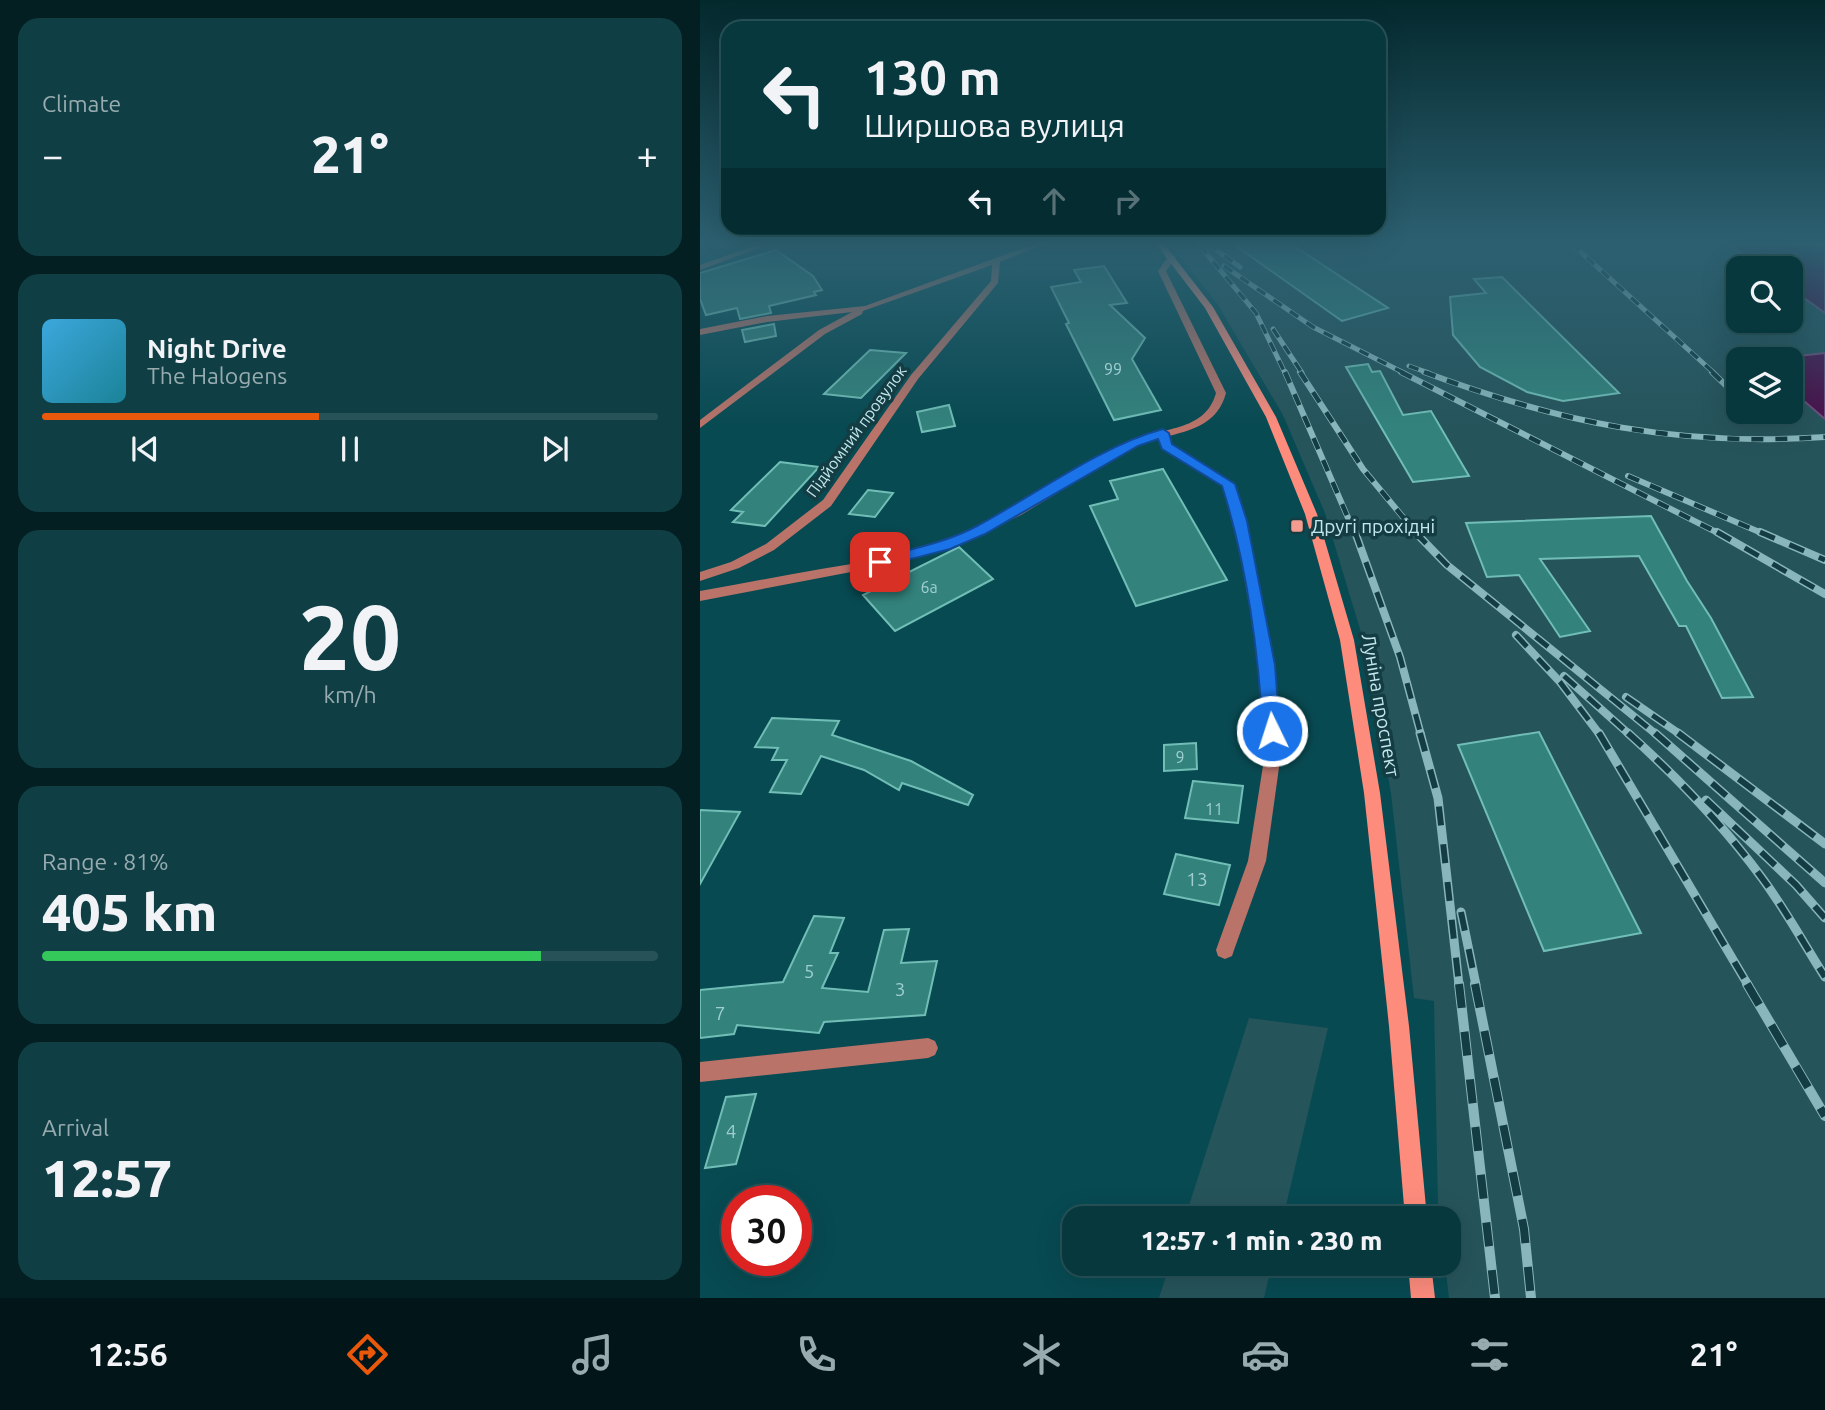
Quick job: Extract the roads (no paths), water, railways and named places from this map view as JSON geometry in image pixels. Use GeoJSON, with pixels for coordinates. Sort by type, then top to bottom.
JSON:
{"type":"FeatureCollection","features":[{"type":"Feature","properties":{"kind":"street"},"geometry":{"type":"LineString","coordinates":[[700,425],[822,332],[878,305]]}},
{"type":"Feature","properties":{"kind":"street","name":"Підйомний провулок"},"geometry":{"type":"LineString","coordinates":[[700,577],[735,565],[770,547],[827,503],[914,377],[975,305]]}},
{"type":"Feature","properties":{"kind":"street"},"geometry":{"type":"LineString","coordinates":[[700,596],[906,557],[945,546],[980,530],[1133,443],[1184,429],[1205,419],[1220,403],[1221,393],[1178,305]]}},
{"type":"Feature","properties":{"kind":"street","name":"Луніна проспект"},"geometry":{"type":"LineString","coordinates":[[1207,305],[1271,417],[1311,514],[1347,640],[1372,793],[1399,1026],[1415,1206]]}},
{"type":"Feature","properties":{"kind":"street"},"geometry":{"type":"LineString","coordinates":[[700,332],[767,319],[866,309]]}},
{"type":"Feature","properties":{"kind":"street"},"geometry":{"type":"LineString","coordinates":[[1163,433],[1166,446],[1228,484],[1240,521],[1267,665],[1273,753],[1257,861],[1225,950]]}},
{"type":"Feature","properties":{"kind":"street"},"geometry":{"type":"LineString","coordinates":[[700,1072],[928,1048]]}},
{"type":"Feature","properties":{"kind":"street"},"geometry":{"type":"LineString","coordinates":[[1421,1276],[1423,1298]]}},
{"type":"Feature","properties":{"kind":"railway"},"geometry":{"type":"LineString","coordinates":[[1249,305],[1256,313],[1285,373]]}},
{"type":"Feature","properties":{"kind":"railway"},"geometry":{"type":"LineString","coordinates":[[1280,305],[1313,327],[1404,373]]}},
{"type":"Feature","properties":{"kind":"railway"},"geometry":{"type":"LineString","coordinates":[[1639,305],[1714,373]]}},
{"type":"Feature","properties":{"kind":"railway"},"geometry":{"type":"LineString","coordinates":[[1273,329],[1302,373]]}},
{"type":"Feature","properties":{"kind":"railway"},"geometry":{"type":"LineString","coordinates":[[1409,366],[1429,373]]}},
{"type":"Feature","properties":{"kind":"railway"},"geometry":{"type":"LineString","coordinates":[[1285,372],[1355,534]]}},
{"type":"Feature","properties":{"kind":"railway"},"geometry":{"type":"LineString","coordinates":[[1300,372],[1363,469],[1417,534]]}},
{"type":"Feature","properties":{"kind":"railway"},"geometry":{"type":"LineString","coordinates":[[1401,372],[1720,534]]}},
{"type":"Feature","properties":{"kind":"railway"},"geometry":{"type":"LineString","coordinates":[[1424,372],[1524,405],[1621,427],[1720,438],[1825,437]]}},
{"type":"Feature","properties":{"kind":"railway"},"geometry":{"type":"LineString","coordinates":[[1712,372],[1726,385]]}},
{"type":"Feature","properties":{"kind":"railway"},"geometry":{"type":"LineString","coordinates":[[1628,476],[1764,534]]}},
{"type":"Feature","properties":{"kind":"railway"},"geometry":{"type":"LineString","coordinates":[[1355,532],[1400,657],[1421,735]]}},
{"type":"Feature","properties":{"kind":"railway"},"geometry":{"type":"LineString","coordinates":[[1415,532],[1447,565],[1657,735]]}},
{"type":"Feature","properties":{"kind":"railway"},"geometry":{"type":"LineString","coordinates":[[1717,532],[1825,594]]}},
{"type":"Feature","properties":{"kind":"railway"},"geometry":{"type":"LineString","coordinates":[[1760,532],[1825,560]]}},
{"type":"Feature","properties":{"kind":"railway"},"geometry":{"type":"LineString","coordinates":[[1516,635],[1560,682],[1600,735]]}},
{"type":"Feature","properties":{"kind":"railway"},"geometry":{"type":"LineString","coordinates":[[1564,676],[1630,735]]}},
{"type":"Feature","properties":{"kind":"railway"},"geometry":{"type":"LineString","coordinates":[[1626,697],[1681,735]]}},
{"type":"Feature","properties":{"kind":"railway"},"geometry":{"type":"LineString","coordinates":[[1420,733],[1438,798],[1459,985]]}},
{"type":"Feature","properties":{"kind":"railway"},"geometry":{"type":"LineString","coordinates":[[1599,733],[1748,985]]}},
{"type":"Feature","properties":{"kind":"railway"},"geometry":{"type":"LineString","coordinates":[[1628,733],[1699,802],[1732,839],[1779,902],[1825,977]]}},
{"type":"Feature","properties":{"kind":"railway"},"geometry":{"type":"LineString","coordinates":[[1655,733],[1825,883]]}},
{"type":"Feature","properties":{"kind":"railway"},"geometry":{"type":"LineString","coordinates":[[1678,733],[1825,844]]}},
{"type":"Feature","properties":{"kind":"railway"},"geometry":{"type":"LineString","coordinates":[[1706,800],[1796,885],[1825,918]]}},
{"type":"Feature","properties":{"kind":"railway"},"geometry":{"type":"LineString","coordinates":[[1461,912],[1476,985]]}},
{"type":"Feature","properties":{"kind":"railway"},"geometry":{"type":"LineString","coordinates":[[1459,984],[1495,1298]]}},
{"type":"Feature","properties":{"kind":"railway"},"geometry":{"type":"LineString","coordinates":[[1475,984],[1524,1229],[1531,1298]]}},
{"type":"Feature","properties":{"kind":"railway"},"geometry":{"type":"LineString","coordinates":[[1747,984],[1825,1116]]}},
{"type":"Feature","properties":{"kind":"place","name":"Другі прохідні"},"geometry":{"type":"Point","coordinates":[1297,526]}}]}
